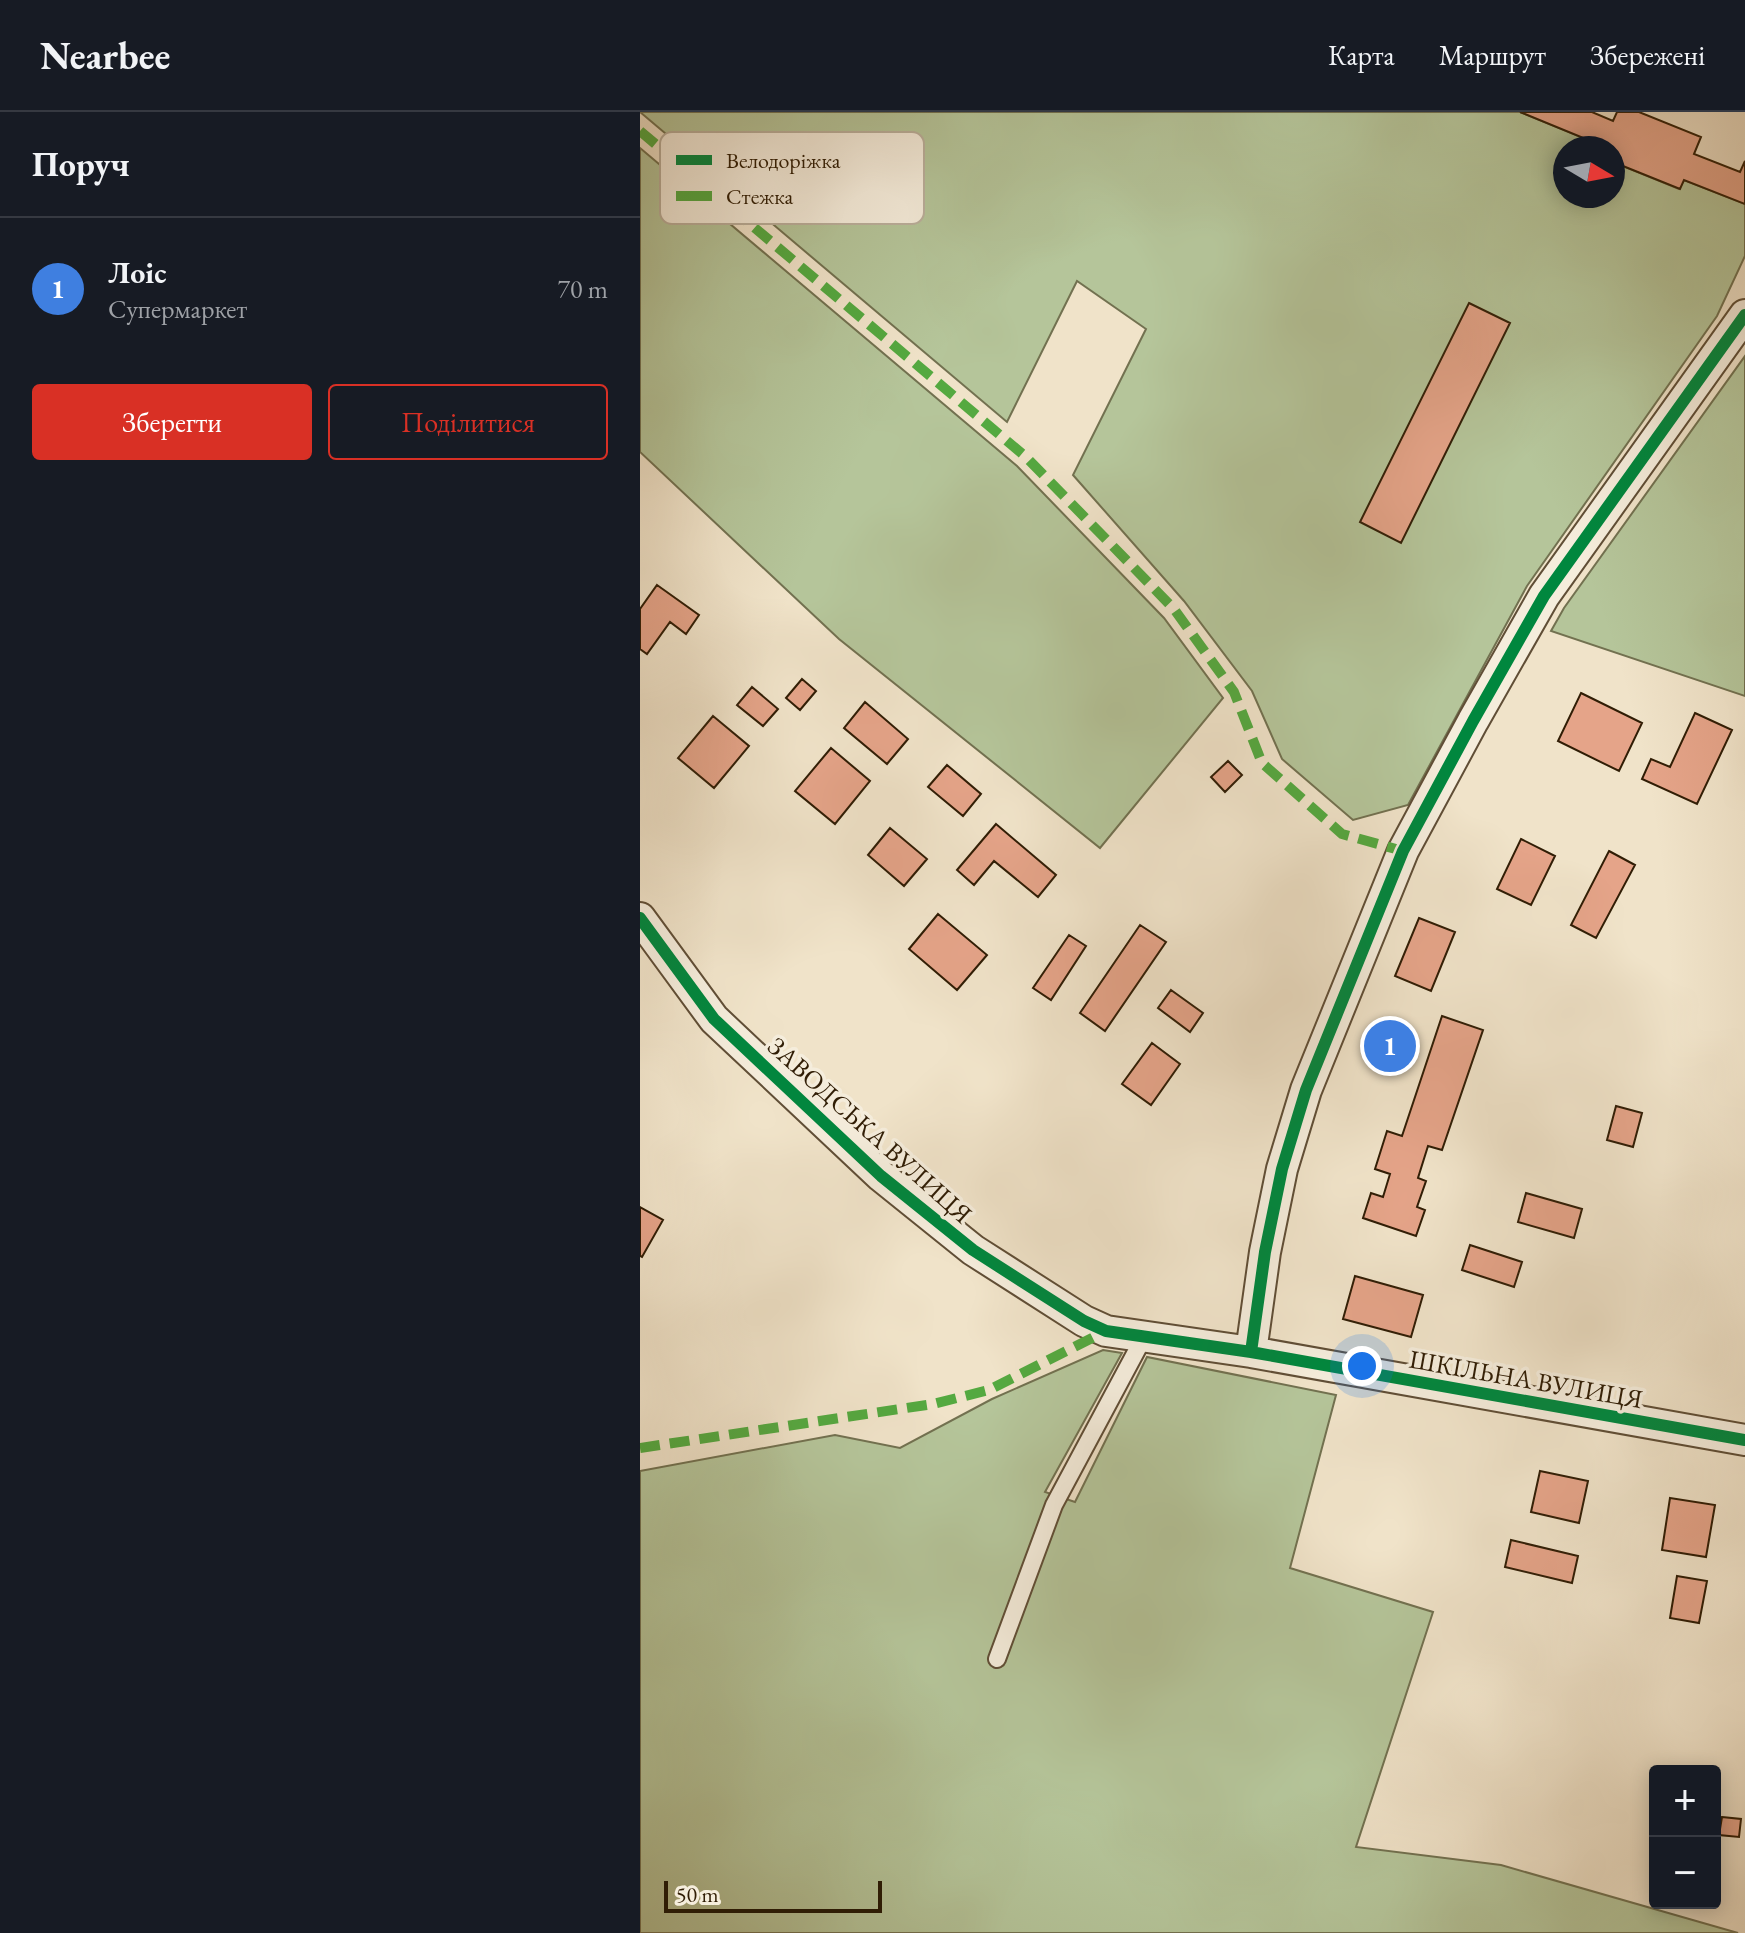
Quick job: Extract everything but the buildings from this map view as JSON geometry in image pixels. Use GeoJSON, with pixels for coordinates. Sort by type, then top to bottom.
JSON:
{"type":"FeatureCollection","features":[{"type":"Feature","properties":{"kind":"street"},"geometry":{"type":"LineString","coordinates":[[1251,1352],[1265,1252],[1282,1169],[1302,1103],[1403,851],[1544,596],[1745,315]]}},
{"type":"Feature","properties":{"kind":"street","name":"ЗАВОДСЬКА ВУЛИЦЯ"},"geometry":{"type":"LineString","coordinates":[[640,918],[714,1019],[881,1176],[973,1250],[1084,1321],[1106,1331],[1251,1352]]}},
{"type":"Feature","properties":{"kind":"street","name":"ШКІЛЬНА ВУЛИЦЯ"},"geometry":{"type":"LineString","coordinates":[[1251,1352],[1745,1440]]}},
{"type":"Feature","properties":{"kind":"lane"},"geometry":{"type":"LineString","coordinates":[[997,1659],[1054,1505],[1145,1335]]}},
{"type":"Feature","properties":{"kind":"green space"},"geometry":{"type":"Polygon","coordinates":[[[640,112],[1520,112],[1579,136],[1553,136],[1553,208],[1625,208],[1625,167],[1679,189],[1684,180],[1745,204],[1745,256],[1717,316],[1527,586],[1408,805],[1353,820],[1282,759],[1252,691],[1184,601],[1073,475],[1146,329],[1077,281],[1007,422],[773,224],[924,224],[924,132],[664,132],[640,112]]]}},
{"type":"Feature","properties":{"kind":"green space"},"geometry":{"type":"Polygon","coordinates":[[[640,148],[660,165],[660,224],[730,224],[1017,466],[1164,618],[1223,698],[1100,848],[839,639],[640,452],[640,148]]]}},
{"type":"Feature","properties":{"kind":"green space"},"geometry":{"type":"Polygon","coordinates":[[[1745,356],[1745,696],[1551,631],[1564,608],[1745,356]]]}},
{"type":"Feature","properties":{"kind":"green space"},"geometry":{"type":"Polygon","coordinates":[[[1103,1350],[1122,1353],[1045,1492],[1075,1502],[1147,1357],[1336,1395],[1290,1568],[1433,1612],[1356,1847],[1501,1865],[1738,1933],[640,1933],[640,1471],[835,1435],[900,1448],[992,1399],[1103,1350]]]}},
{"type":"Feature","properties":{"kind":"marked path"},"geometry":{"type":"LineString","coordinates":[[640,131],[660,148]]}},
{"type":"Feature","properties":{"kind":"marked path"},"geometry":{"type":"LineString","coordinates":[[750,224],[1026,457],[1174,609],[1234,692],[1262,763],[1342,834],[1403,851]]}},
{"type":"Feature","properties":{"kind":"marked path"},"geometry":{"type":"LineString","coordinates":[[640,1448],[933,1404],[989,1390],[1106,1331]]}},
{"type":"Feature","properties":{"kind":"cycle path"},"geometry":{"type":"LineString","coordinates":[[1251,1352],[1265,1252],[1282,1169],[1306,1090],[1403,851],[1544,596],[1745,315]]}},
{"type":"Feature","properties":{"kind":"cycle path"},"geometry":{"type":"LineString","coordinates":[[640,918],[714,1019],[881,1176],[973,1250],[1084,1321],[1106,1331],[1251,1352],[1745,1440]]}},
{"type":"Feature","properties":{"kind":"place","name":"Лоіс"},"geometry":{"type":"Point","coordinates":[1390,1046]}}]}
